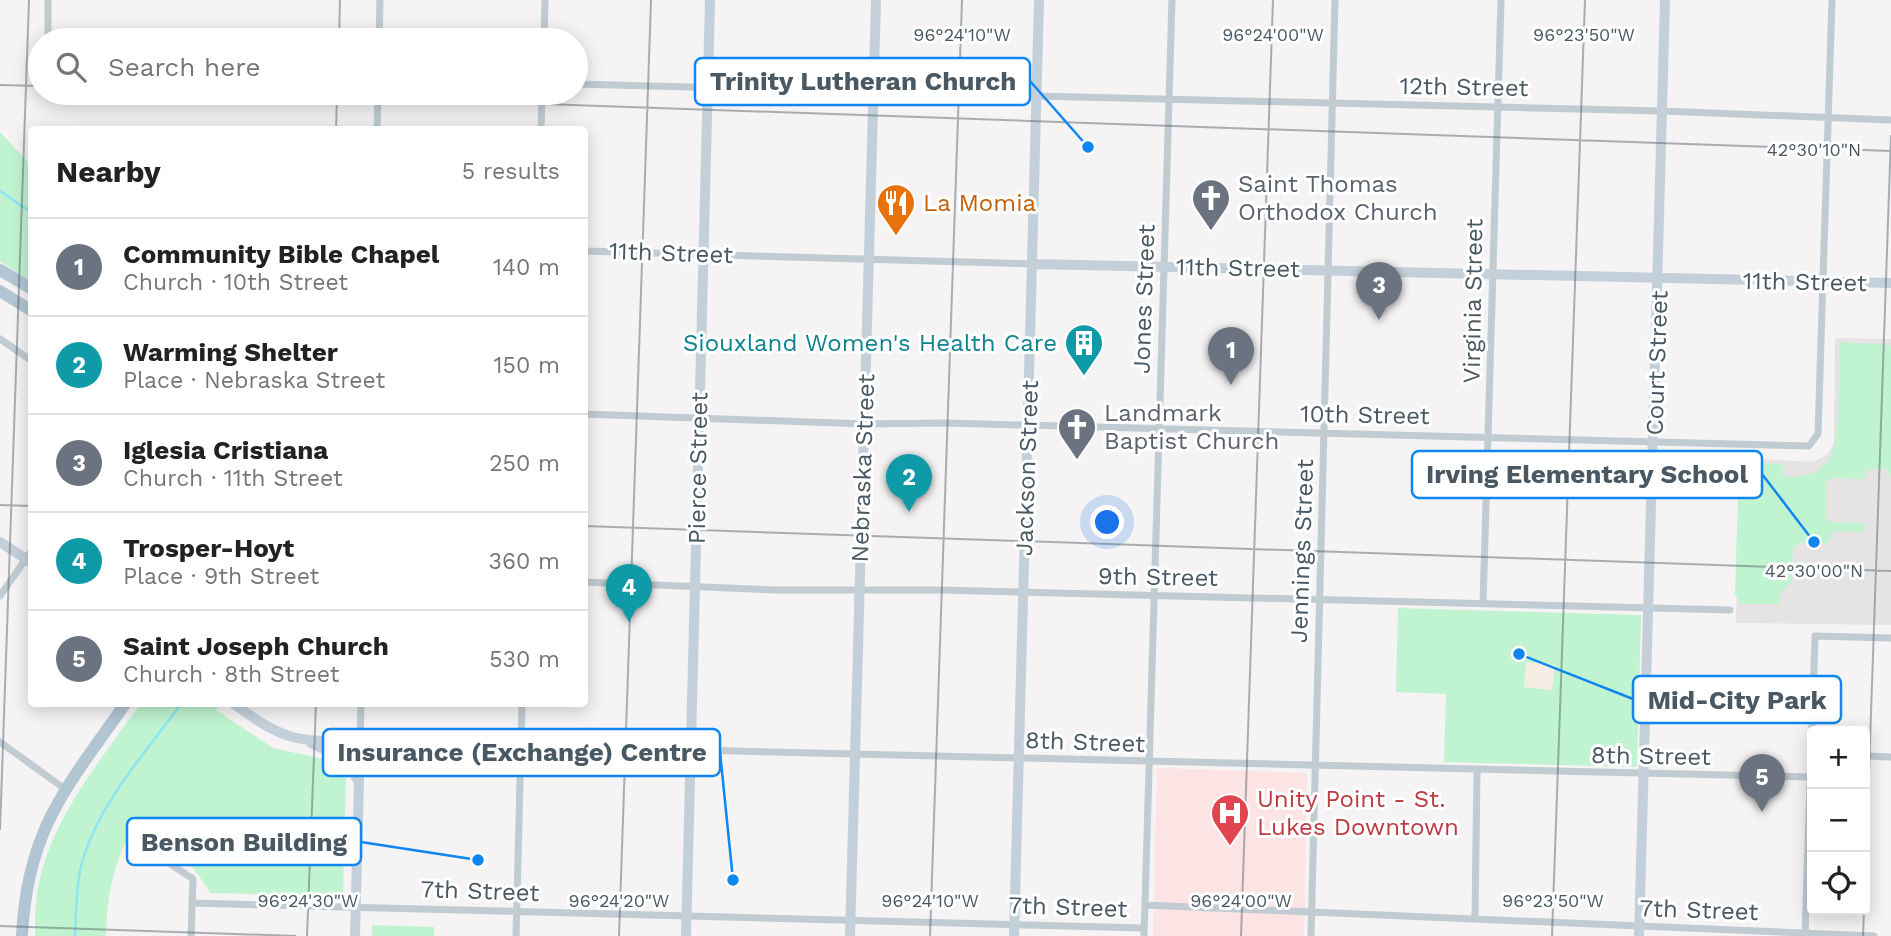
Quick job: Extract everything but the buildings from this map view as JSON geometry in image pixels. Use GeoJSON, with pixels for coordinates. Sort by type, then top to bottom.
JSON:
{"type":"FeatureCollection","features":[{"type":"Feature","properties":{"kind":"main road","name":"Pierce Street"},"geometry":{"type":"LineString","coordinates":[[686,936],[710,0]]}},
{"type":"Feature","properties":{"kind":"main road","name":"Nebraska Street"},"geometry":{"type":"LineString","coordinates":[[850,936],[876,0]]}},
{"type":"Feature","properties":{"kind":"main road","name":"Jackson Street"},"geometry":{"type":"LineString","coordinates":[[1014,930],[1039,0]]}},
{"type":"Feature","properties":{"kind":"main road","name":"Court Street"},"geometry":{"type":"LineString","coordinates":[[1640,931],[1665,0]]}},
{"type":"Feature","properties":{"kind":"main road","name":"11th Street"},"geometry":{"type":"LineString","coordinates":[[1033,264],[1891,283]]}},
{"type":"Feature","properties":{"kind":"main road"},"geometry":{"type":"LineString","coordinates":[[0,270],[28,287]]}},
{"type":"Feature","properties":{"kind":"main road"},"geometry":{"type":"LineString","coordinates":[[0,291],[28,308]]}},
{"type":"Feature","properties":{"kind":"main road"},"geometry":{"type":"LineString","coordinates":[[0,542],[28,556]]}},
{"type":"Feature","properties":{"kind":"main road"},"geometry":{"type":"LineString","coordinates":[[22,936],[34,854],[65,789],[123,707]]}},
{"type":"Feature","properties":{"kind":"main road"},"geometry":{"type":"LineString","coordinates":[[239,707],[280,734],[305,741],[341,757],[351,766],[359,783]]}},
{"type":"Feature","properties":{"kind":"main road"},"geometry":{"type":"LineString","coordinates":[[305,741],[360,742],[355,936]]}},
{"type":"Feature","properties":{"kind":"street"},"geometry":{"type":"LineString","coordinates":[[48,0],[48,28]]}},
{"type":"Feature","properties":{"kind":"street"},"geometry":{"type":"LineString","coordinates":[[379,28],[380,0]]}},
{"type":"Feature","properties":{"kind":"street"},"geometry":{"type":"LineString","coordinates":[[544,28],[545,0]]}},
{"type":"Feature","properties":{"kind":"street","name":"Jones Street"},"geometry":{"type":"LineString","coordinates":[[1144,932],[1172,0]]}},
{"type":"Feature","properties":{"kind":"street","name":"Jennings Street"},"geometry":{"type":"LineString","coordinates":[[1311,936],[1335,0]]}},
{"type":"Feature","properties":{"kind":"street","name":"Virginia Street"},"geometry":{"type":"LineString","coordinates":[[1483,604],[1501,0]]}},
{"type":"Feature","properties":{"kind":"street"},"geometry":{"type":"LineString","coordinates":[[1824,282],[1832,0]]}},
{"type":"Feature","properties":{"kind":"street"},"geometry":{"type":"LineString","coordinates":[[588,84],[874,92]]}},
{"type":"Feature","properties":{"kind":"street","name":"12th Street"},"geometry":{"type":"LineString","coordinates":[[1036,96],[1169,97],[1891,120]]}},
{"type":"Feature","properties":{"kind":"street"},"geometry":{"type":"LineString","coordinates":[[377,126],[378,105]]}},
{"type":"Feature","properties":{"kind":"street"},"geometry":{"type":"LineString","coordinates":[[541,126],[542,105]]}},
{"type":"Feature","properties":{"kind":"street","name":"11th Street"},"geometry":{"type":"LineString","coordinates":[[588,251],[1033,264]]}},
{"type":"Feature","properties":{"kind":"street","name":"10th Street"},"geometry":{"type":"LineString","coordinates":[[588,414],[864,424],[1028,425],[1809,446],[1818,434],[1824,282]]}},
{"type":"Feature","properties":{"kind":"street"},"geometry":{"type":"LineString","coordinates":[[0,339],[28,358]]}},
{"type":"Feature","properties":{"kind":"street"},"geometry":{"type":"LineString","coordinates":[[0,596],[28,558]]}},
{"type":"Feature","properties":{"kind":"street","name":"9th Street"},"geometry":{"type":"LineString","coordinates":[[588,582],[859,592],[1024,592],[1730,610]]}},
{"type":"Feature","properties":{"kind":"street"},"geometry":{"type":"LineString","coordinates":[[1812,726],[1815,636],[1891,638]]}},
{"type":"Feature","properties":{"kind":"street"},"geometry":{"type":"LineString","coordinates":[[360,742],[361,707]]}},
{"type":"Feature","properties":{"kind":"street"},"geometry":{"type":"LineString","coordinates":[[516,936],[522,707]]}},
{"type":"Feature","properties":{"kind":"street"},"geometry":{"type":"LineString","coordinates":[[0,742],[65,789]]}},
{"type":"Feature","properties":{"kind":"street","name":"8th Street"},"geometry":{"type":"LineString","coordinates":[[360,742],[1807,777]]}},
{"type":"Feature","properties":{"kind":"street"},"geometry":{"type":"LineString","coordinates":[[1870,756],[1891,757]]}},
{"type":"Feature","properties":{"kind":"street"},"geometry":{"type":"LineString","coordinates":[[1475,919],[1477,771]]}},
{"type":"Feature","properties":{"kind":"street"},"geometry":{"type":"LineString","coordinates":[[1805,935],[1808,789]]}},
{"type":"Feature","properties":{"kind":"street"},"geometry":{"type":"LineString","coordinates":[[133,839],[193,879],[191,936]]}},
{"type":"Feature","properties":{"kind":"street","name":"7th Street"},"geometry":{"type":"LineString","coordinates":[[192,903],[850,920],[1014,930],[1144,932]]}},
{"type":"Feature","properties":{"kind":"street","name":"7th Street"},"geometry":{"type":"LineString","coordinates":[[1145,905],[1475,919],[1640,931],[1874,936]]}},
{"type":"Feature","properties":{"kind":"shaded area"},"geometry":{"type":"Polygon","coordinates":[[[1835,338],[1891,339],[1891,625],[1736,623],[1740,458],[1813,462],[1828,454],[1834,442],[1835,338]]]}},
{"type":"Feature","properties":{"kind":"shaded area","name":"Unity Point - St. Lukes Downtown"},"geometry":{"type":"Polygon","coordinates":[[[1157,768],[1307,773],[1304,936],[1153,936],[1157,768]]]}},
{"type":"Feature","properties":{"kind":"green space"},"geometry":{"type":"Polygon","coordinates":[[[0,132],[28,162],[28,280],[0,261],[0,132]]]}},
{"type":"Feature","properties":{"kind":"green space"},"geometry":{"type":"Polygon","coordinates":[[[1840,342],[1891,345],[1891,480],[1887,469],[1870,469],[1866,472],[1865,479],[1831,478],[1826,483],[1826,517],[1831,522],[1865,523],[1865,532],[1833,531],[1832,539],[1827,539],[1827,544],[1798,543],[1793,548],[1792,582],[1780,593],[1780,604],[1741,604],[1735,594],[1739,462],[1783,464],[1782,476],[1814,473],[1824,466],[1830,458],[1837,434],[1840,342]]]}},
{"type":"Feature","properties":{"kind":"green space"},"geometry":{"type":"Polygon","coordinates":[[[1398,608],[1641,615],[1637,767],[1444,762],[1446,694],[1396,692],[1398,608]]]}},
{"type":"Feature","properties":{"kind":"green space"},"geometry":{"type":"Polygon","coordinates":[[[138,707],[219,707],[216,710],[273,748],[337,762],[346,775],[343,896],[211,893],[193,868],[135,827],[116,866],[108,907],[106,936],[35,936],[35,909],[43,866],[64,816],[138,707]]]}},
{"type":"Feature","properties":{"kind":"green space"},"geometry":{"type":"Polygon","coordinates":[[[372,925],[434,927],[434,936],[372,936],[372,925]]]}},
{"type":"Feature","properties":{"kind":"sand"},"geometry":{"type":"Polygon","coordinates":[[[1526,662],[1555,665],[1552,690],[1524,687],[1526,662]]]}},
{"type":"Feature","properties":{"kind":"waterway"},"geometry":{"type":"LineString","coordinates":[[0,191],[28,210]]}},
{"type":"Feature","properties":{"kind":"waterway"},"geometry":{"type":"LineString","coordinates":[[75,936],[80,871],[96,826],[122,783],[179,707]]}},
{"type":"Feature","properties":{"kind":"place","name":"Trinity Lutheran Church"},"geometry":{"type":"Point","coordinates":[1088,147]}},
{"type":"Feature","properties":{"kind":"place","name":"Saint Thomas Orthodox Church"},"geometry":{"type":"Point","coordinates":[1211,232]}},
{"type":"Feature","properties":{"kind":"place","name":"La Momia"},"geometry":{"type":"Point","coordinates":[896,237]}},
{"type":"Feature","properties":{"kind":"place","name":"Iglesia Cristiana"},"geometry":{"type":"Point","coordinates":[1379,320]}},
{"type":"Feature","properties":{"kind":"place","name":"Siouxland Women's Health Care"},"geometry":{"type":"Point","coordinates":[1084,377]}},
{"type":"Feature","properties":{"kind":"place","name":"Community Bible Chapel"},"geometry":{"type":"Point","coordinates":[1231,385]}},
{"type":"Feature","properties":{"kind":"place","name":"Landmark Baptist Church"},"geometry":{"type":"Point","coordinates":[1077,461]}},
{"type":"Feature","properties":{"kind":"place","name":"Warming Shelter"},"geometry":{"type":"Point","coordinates":[909,512]}},
{"type":"Feature","properties":{"kind":"place","name":"Irving Elementary School"},"geometry":{"type":"Point","coordinates":[1814,542]}},
{"type":"Feature","properties":{"kind":"place","name":"Trosper-Hoyt"},"geometry":{"type":"Point","coordinates":[629,622]}},
{"type":"Feature","properties":{"kind":"place","name":"Mid-City Park"},"geometry":{"type":"Point","coordinates":[1519,654]}},
{"type":"Feature","properties":{"kind":"place","name":"Saint Joseph Church"},"geometry":{"type":"Point","coordinates":[1762,812]}},
{"type":"Feature","properties":{"kind":"place","name":"Unity Point - St. Lukes Downtown"},"geometry":{"type":"Point","coordinates":[1230,847]}},
{"type":"Feature","properties":{"kind":"place","name":"Benson Building"},"geometry":{"type":"Point","coordinates":[478,860]}},
{"type":"Feature","properties":{"kind":"place","name":"Insurance (Exchange) Centre"},"geometry":{"type":"Point","coordinates":[733,880]}}]}
